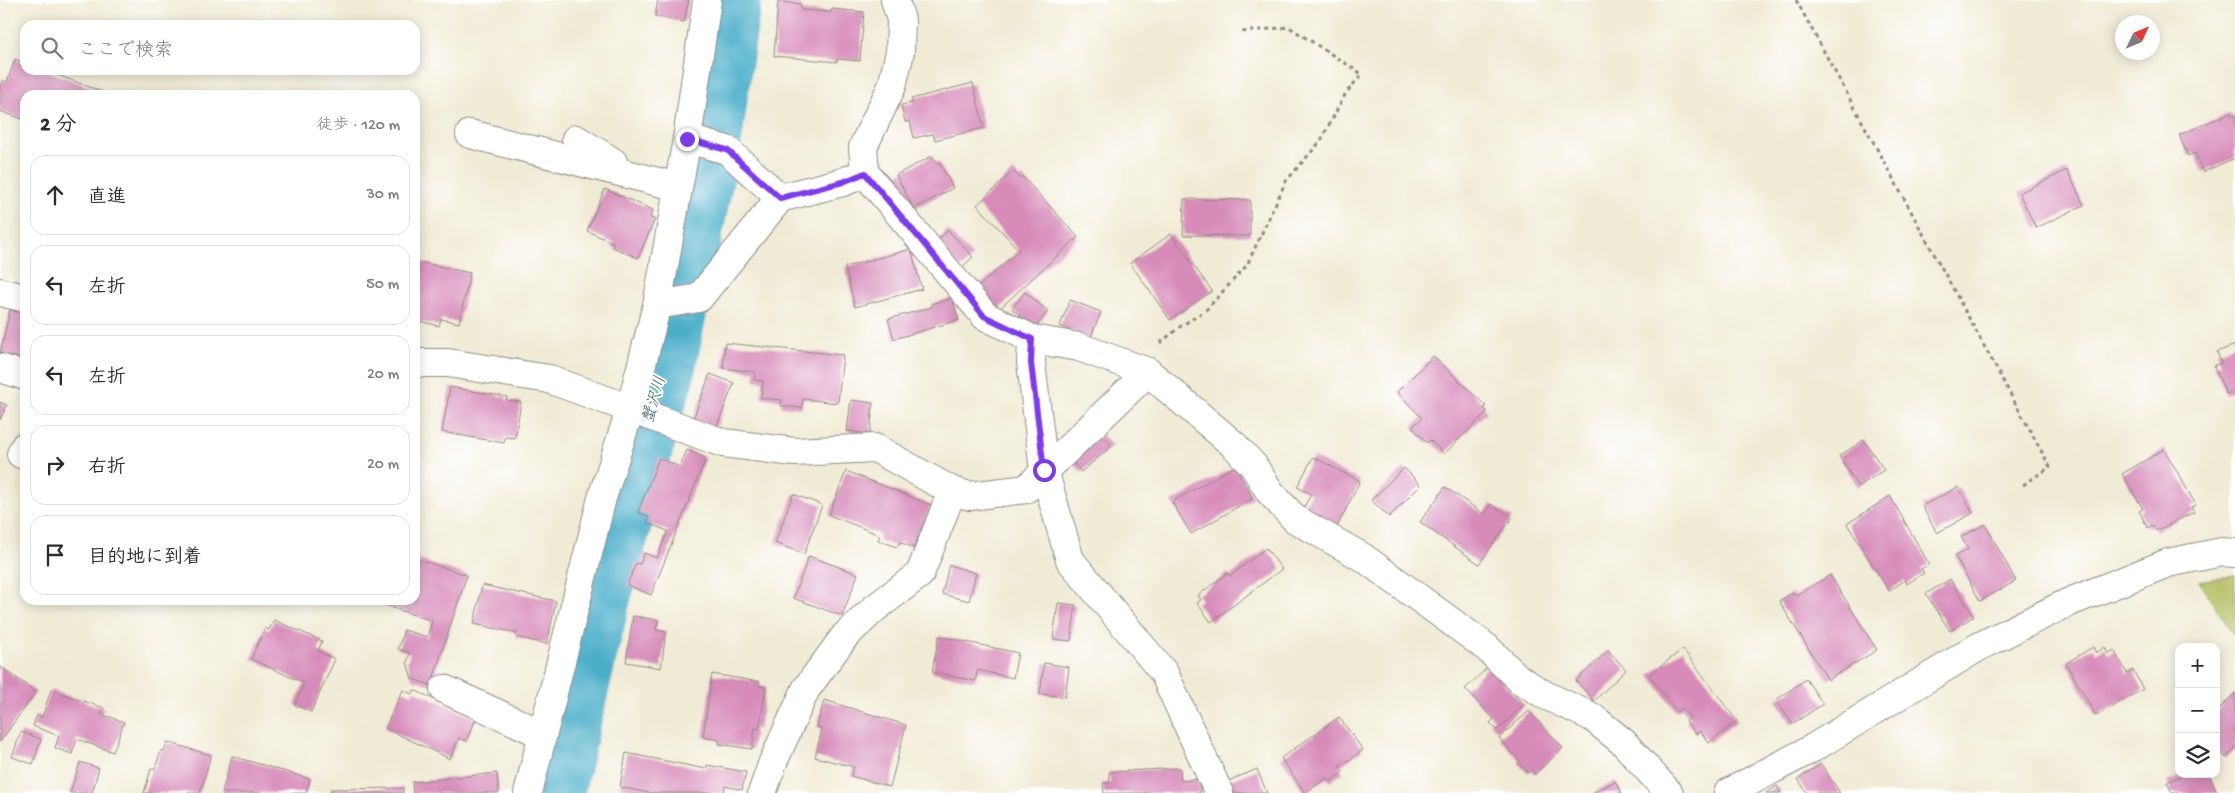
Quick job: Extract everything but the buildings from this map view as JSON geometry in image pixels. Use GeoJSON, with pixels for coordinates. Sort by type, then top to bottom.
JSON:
{"type":"FeatureCollection","features":[{"type":"Feature","properties":{"kind":"street"},"geometry":{"type":"LineString","coordinates":[[528,793],[602,498],[644,415],[671,302],[678,187],[688,139],[707,0]]}},
{"type":"Feature","properties":{"kind":"street"},"geometry":{"type":"LineString","coordinates":[[905,0],[896,0],[901,20],[900,52],[892,86],[864,147],[865,173],[984,316],[1032,339],[1079,347],[1148,372],[1234,445],[1253,465],[1270,492],[1295,519],[1364,558],[1486,647],[1519,679],[1545,695],[1592,717],[1624,743],[1668,793]]}},
{"type":"Feature","properties":{"kind":"street"},"geometry":{"type":"LineString","coordinates":[[470,134],[678,187]]}},
{"type":"Feature","properties":{"kind":"street"},"geometry":{"type":"LineString","coordinates":[[576,139],[618,164],[621,173]]}},
{"type":"Feature","properties":{"kind":"street"},"geometry":{"type":"LineString","coordinates":[[688,139],[727,150],[780,198]]}},
{"type":"Feature","properties":{"kind":"street"},"geometry":{"type":"LineString","coordinates":[[671,302],[699,298],[780,198],[843,182],[865,173]]}},
{"type":"Feature","properties":{"kind":"street"},"geometry":{"type":"LineString","coordinates":[[0,292],[20,297]]}},
{"type":"Feature","properties":{"kind":"street"},"geometry":{"type":"LineString","coordinates":[[1032,339],[1031,363],[1044,470],[1070,560],[1164,673],[1218,793]]}},
{"type":"Feature","properties":{"kind":"street"},"geometry":{"type":"LineString","coordinates":[[420,363],[448,363],[549,379],[723,443],[794,452],[875,448],[952,491],[970,496],[1026,489],[1148,372]]}},
{"type":"Feature","properties":{"kind":"street"},"geometry":{"type":"LineString","coordinates":[[0,368],[20,374]]}},
{"type":"Feature","properties":{"kind":"street"},"geometry":{"type":"LineString","coordinates":[[769,792],[773,762],[806,689],[845,636],[875,608],[920,574],[952,491]]}},
{"type":"Feature","properties":{"kind":"street"},"geometry":{"type":"LineString","coordinates":[[1728,793],[1813,748],[1980,646],[2067,603],[2168,563],[2222,552],[2235,553]]}},
{"type":"Feature","properties":{"kind":"street"},"geometry":{"type":"LineString","coordinates":[[444,688],[542,734]]}},
{"type":"Feature","properties":{"kind":"path"},"geometry":{"type":"LineString","coordinates":[[1796,0],[2050,467],[2023,485]]}},
{"type":"Feature","properties":{"kind":"path"},"geometry":{"type":"LineString","coordinates":[[1148,372],[1144,356],[1181,326],[1205,311],[1247,264],[1286,181],[1320,142],[1346,93],[1362,74],[1289,27],[1242,32]]}},
{"type":"Feature","properties":{"kind":"green space"},"geometry":{"type":"Polygon","coordinates":[[[2235,575],[2235,637],[2199,581],[2235,575]]]}},
{"type":"Feature","properties":{"kind":"waterway","name":"蟹沢川"},"geometry":{"type":"LineString","coordinates":[[553,793],[599,600],[664,371],[712,132],[730,0]]}},
{"type":"Feature","properties":{"kind":"route"},"geometry":{"type":"LineString","coordinates":[[687,139],[727,150],[780,198],[843,182],[865,173],[984,316],[1032,339],[1031,363],[1044,470]]}}]}
